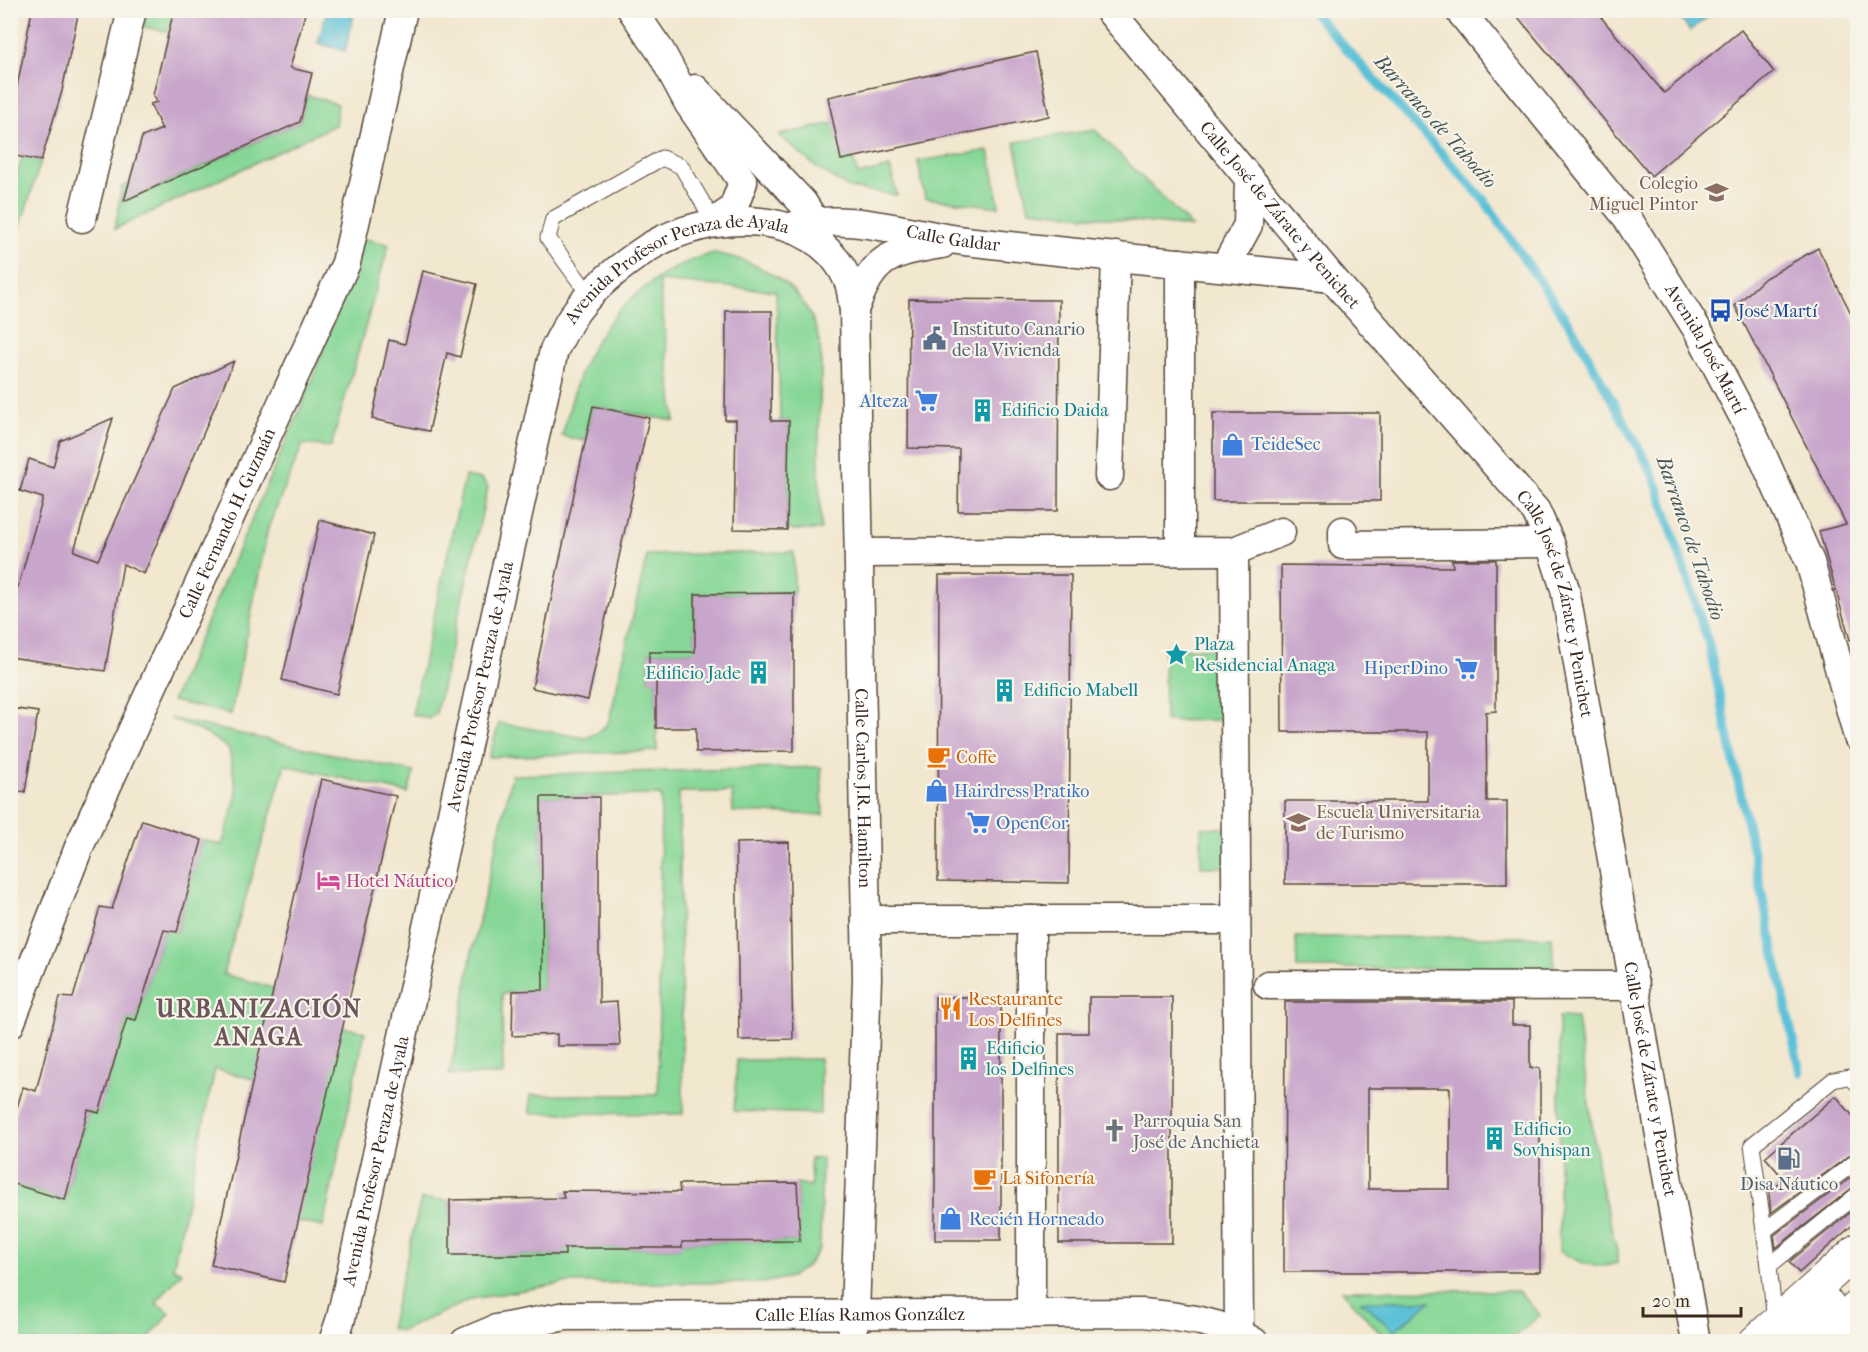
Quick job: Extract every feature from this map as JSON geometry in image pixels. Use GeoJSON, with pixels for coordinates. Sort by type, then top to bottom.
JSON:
{"type":"FeatureCollection","features":[{"type":"Feature","properties":{"kind":"main road"},"geometry":{"type":"LineString","coordinates":[[1774,1335],[1857,1250]]}},
{"type":"Feature","properties":{"kind":"main road"},"geometry":{"type":"LineString","coordinates":[[1774,1335],[1797,1333],[1857,1279]]}},
{"type":"Feature","properties":{"kind":"main road"},"geometry":{"type":"LineString","coordinates":[[1818,1341],[1857,1307]]}},
{"type":"Feature","properties":{"kind":"street"},"geometry":{"type":"LineString","coordinates":[[82,218],[132,10]]}},
{"type":"Feature","properties":{"kind":"street","name":"Calle Fernando H. Guzmán"},"geometry":{"type":"LineString","coordinates":[[10,1024],[79,847],[346,263],[403,10]]}},
{"type":"Feature","properties":{"kind":"street"},"geometry":{"type":"LineString","coordinates":[[632,10],[661,52],[689,105],[742,182],[734,209],[714,222]]}},
{"type":"Feature","properties":{"kind":"street","name":"Calle José de Zárate y Penichet"},"geometry":{"type":"LineString","coordinates":[[1109,10],[1332,278],[1536,511],[1550,543],[1565,589],[1696,1341]]}},
{"type":"Feature","properties":{"kind":"street","name":"Avenida José Martí"},"geometry":{"type":"LineString","coordinates":[[1459,10],[1626,216],[1700,334],[1756,441],[1810,562],[1857,737]]}},
{"type":"Feature","properties":{"kind":"street","name":"Calle Carlos J.R. Hamilton"},"geometry":{"type":"LineString","coordinates":[[661,52],[803,203],[809,231],[849,283],[854,310],[867,978],[855,1313],[851,1341]]}},
{"type":"Feature","properties":{"kind":"street"},"geometry":{"type":"LineString","coordinates":[[1224,267],[1248,225],[1249,179]]}},
{"type":"Feature","properties":{"kind":"street","name":"Avenida Profesor Peraza de Ayala"},"geometry":{"type":"LineString","coordinates":[[340,1334],[554,350],[576,311],[603,282],[649,247],[676,233],[714,222],[753,222],[809,231]]}},
{"type":"Feature","properties":{"kind":"street","name":"Calle Galdar"},"geometry":{"type":"LineString","coordinates":[[809,231],[863,222],[962,241],[1332,278]]}},
{"type":"Feature","properties":{"kind":"street"},"geometry":{"type":"LineString","coordinates":[[854,310],[865,280],[886,260],[900,251],[962,241]]}},
{"type":"Feature","properties":{"kind":"street"},"geometry":{"type":"LineString","coordinates":[[1109,476],[1116,256]]}},
{"type":"Feature","properties":{"kind":"street"},"geometry":{"type":"LineString","coordinates":[[1180,263],[1180,551]]}},
{"type":"Feature","properties":{"kind":"street"},"geometry":{"type":"LineString","coordinates":[[1343,531],[1343,545],[1550,543]]}},
{"type":"Feature","properties":{"kind":"street"},"geometry":{"type":"LineString","coordinates":[[859,553],[1234,551],[1281,532]]}},
{"type":"Feature","properties":{"kind":"street"},"geometry":{"type":"LineString","coordinates":[[1234,551],[1236,920],[1247,1337]]}},
{"type":"Feature","properties":{"kind":"street"},"geometry":{"type":"LineString","coordinates":[[866,920],[1236,920]]}},
{"type":"Feature","properties":{"kind":"street"},"geometry":{"type":"LineString","coordinates":[[1031,920],[1031,1313]]}},
{"type":"Feature","properties":{"kind":"street"},"geometry":{"type":"LineString","coordinates":[[1268,984],[1635,986]]}},
{"type":"Feature","properties":{"kind":"street","name":"Calle Elías Ramos González"},"geometry":{"type":"LineString","coordinates":[[465,1341],[496,1329],[567,1316],[855,1313],[1143,1313],[1185,1317],[1247,1337]]}},
{"type":"Feature","properties":{"kind":"lane"},"geometry":{"type":"LineString","coordinates":[[590,296],[548,238],[553,219],[662,158],[681,166],[714,222]]}},
{"type":"Feature","properties":{"kind":"lane"},"geometry":{"type":"LineString","coordinates":[[1774,1335],[1765,1230],[1752,1145],[1833,1080],[1849,1077],[1857,1084]]}},
{"type":"Feature","properties":{"kind":"lane"},"geometry":{"type":"LineString","coordinates":[[1765,1230],[1857,1160]]}},
{"type":"Feature","properties":{"kind":"lane"},"geometry":{"type":"LineString","coordinates":[[1769,1266],[1857,1194]]}},
{"type":"Feature","properties":{"kind":"green space"},"geometry":{"type":"Polygon","coordinates":[[[147,11],[236,11],[169,32],[144,27],[147,11]]]}},
{"type":"Feature","properties":{"kind":"green space"},"geometry":{"type":"Polygon","coordinates":[[[307,95],[338,104],[335,125],[115,229],[122,186],[129,184],[135,197],[300,122],[307,95]]]}},
{"type":"Feature","properties":{"kind":"green space"},"geometry":{"type":"Polygon","coordinates":[[[834,123],[853,157],[858,175],[890,167],[897,195],[849,188],[817,168],[779,135],[834,123]]]}},
{"type":"Feature","properties":{"kind":"green space"},"geometry":{"type":"Polygon","coordinates":[[[1095,130],[1192,227],[1029,210],[1015,142],[1095,130]]]}},
{"type":"Feature","properties":{"kind":"green space"},"geometry":{"type":"Polygon","coordinates":[[[989,150],[999,207],[925,198],[918,161],[989,150]]]}},
{"type":"Feature","properties":{"kind":"green space"},"geometry":{"type":"Polygon","coordinates":[[[22,157],[41,161],[11,256],[11,196],[22,157]]]}},
{"type":"Feature","properties":{"kind":"green space"},"geometry":{"type":"Polygon","coordinates":[[[359,238],[389,244],[331,447],[303,444],[268,528],[231,714],[172,701],[307,393],[343,296],[359,238]]]}},
{"type":"Feature","properties":{"kind":"green space"},"geometry":{"type":"Polygon","coordinates":[[[714,253],[753,265],[787,285],[800,299],[818,334],[821,355],[819,454],[821,530],[787,530],[789,421],[780,421],[776,291],[659,281],[675,421],[593,406],[585,441],[562,436],[585,362],[612,319],[642,290],[676,267],[714,253]]]}},
{"type":"Feature","properties":{"kind":"green space"},"geometry":{"type":"Polygon","coordinates":[[[465,476],[482,479],[488,487],[436,713],[429,719],[412,714],[465,476]]]}},
{"type":"Feature","properties":{"kind":"green space"},"geometry":{"type":"Polygon","coordinates":[[[794,552],[794,593],[695,594],[695,640],[698,652],[649,652],[649,680],[656,681],[657,751],[489,757],[499,723],[586,738],[601,731],[609,721],[647,555],[794,552]]]}},
{"type":"Feature","properties":{"kind":"green space"},"geometry":{"type":"Polygon","coordinates":[[[1221,648],[1222,720],[1165,721],[1164,649],[1221,648]]]}},
{"type":"Feature","properties":{"kind":"green space"},"geometry":{"type":"Polygon","coordinates":[[[169,718],[414,772],[408,793],[285,765],[223,974],[274,988],[268,1011],[365,1032],[323,1227],[298,1221],[253,1079],[215,1069],[173,1268],[182,1272],[156,1303],[170,1313],[146,1341],[11,1342],[11,1183],[65,1200],[88,1110],[99,1112],[127,1018],[136,1020],[164,930],[177,932],[202,840],[222,845],[237,794],[229,749],[207,734],[169,718]]]}},
{"type":"Feature","properties":{"kind":"green space"},"geometry":{"type":"Polygon","coordinates":[[[821,767],[823,815],[733,812],[732,792],[679,792],[683,1114],[530,1113],[530,1095],[658,1095],[661,795],[541,797],[543,990],[502,994],[503,1075],[449,1075],[472,951],[512,775],[821,767]]]}},
{"type":"Feature","properties":{"kind":"green space"},"geometry":{"type":"Polygon","coordinates":[[[1201,828],[1232,828],[1232,867],[1201,867],[1201,828]]]}},
{"type":"Feature","properties":{"kind":"green space"},"geometry":{"type":"Polygon","coordinates":[[[1296,937],[1552,937],[1554,969],[1297,968],[1296,937]]]}},
{"type":"Feature","properties":{"kind":"green space"},"geometry":{"type":"Polygon","coordinates":[[[1559,1017],[1577,1018],[1600,1182],[1617,1251],[1617,1263],[1609,1265],[1594,1266],[1573,1259],[1559,1251],[1559,1017]]]}},
{"type":"Feature","properties":{"kind":"green space"},"geometry":{"type":"Polygon","coordinates":[[[820,1059],[820,1114],[734,1111],[737,1060],[820,1059]]]}},
{"type":"Feature","properties":{"kind":"green space"},"geometry":{"type":"Polygon","coordinates":[[[822,1158],[820,1248],[808,1265],[791,1277],[763,1283],[564,1283],[472,1299],[401,1331],[390,1328],[421,1199],[450,1200],[451,1255],[564,1255],[565,1248],[681,1248],[682,1242],[799,1241],[797,1183],[811,1186],[810,1159],[822,1158]]]}},
{"type":"Feature","properties":{"kind":"green space"},"geometry":{"type":"Polygon","coordinates":[[[1342,1290],[1518,1291],[1540,1315],[1509,1341],[1419,1341],[1413,1335],[1405,1341],[1387,1341],[1342,1290]]]}},
{"type":"Feature","properties":{"kind":"water"},"geometry":{"type":"Polygon","coordinates":[[[327,11],[355,11],[345,51],[318,43],[327,11]]]}},
{"type":"Feature","properties":{"kind":"water"},"geometry":{"type":"Polygon","coordinates":[[[1674,11],[1715,11],[1690,31],[1674,11]]]}},
{"type":"Feature","properties":{"kind":"water"},"geometry":{"type":"Polygon","coordinates":[[[1361,1301],[1431,1301],[1394,1331],[1361,1301]]]}},
{"type":"Feature","properties":{"kind":"building"},"geometry":{"type":"Polygon","coordinates":[[[32,10],[79,10],[62,91],[41,161],[10,155],[10,123],[32,10]]]}},
{"type":"Feature","properties":{"kind":"building"},"geometry":{"type":"Polygon","coordinates":[[[174,10],[306,10],[290,68],[312,73],[300,122],[124,201],[142,137],[162,129],[150,104],[157,102],[153,95],[174,10]]]}},
{"type":"Feature","properties":{"kind":"building"},"geometry":{"type":"Polygon","coordinates":[[[1512,10],[1595,10],[1664,93],[1741,30],[1774,72],[1651,176],[1512,10]]]}},
{"type":"Feature","properties":{"kind":"building"},"geometry":{"type":"Polygon","coordinates":[[[1036,52],[1049,116],[841,160],[828,97],[1036,52]]]}},
{"type":"Feature","properties":{"kind":"building"},"geometry":{"type":"Polygon","coordinates":[[[1818,248],[1857,325],[1857,639],[1850,640],[1819,531],[1846,524],[1735,306],[1765,278],[1818,248]]]}},
{"type":"Feature","properties":{"kind":"building"},"geometry":{"type":"Polygon","coordinates":[[[423,271],[477,284],[460,357],[447,353],[429,431],[372,419],[389,340],[405,344],[423,271]]]}},
{"type":"Feature","properties":{"kind":"building","name":"Edificio Daida"},"geometry":{"type":"Polygon","coordinates":[[[909,299],[1059,300],[1058,511],[958,511],[959,449],[908,448],[909,299]]]}},
{"type":"Feature","properties":{"kind":"building"},"geometry":{"type":"Polygon","coordinates":[[[726,311],[772,311],[771,421],[789,421],[787,530],[734,529],[736,420],[725,420],[726,311]]]}},
{"type":"Feature","properties":{"kind":"building"},"geometry":{"type":"Polygon","coordinates":[[[234,361],[144,574],[123,564],[105,671],[10,657],[10,586],[18,587],[43,498],[20,491],[29,459],[53,467],[60,441],[113,418],[74,551],[98,560],[175,389],[234,361]]]}},
{"type":"Feature","properties":{"kind":"building"},"geometry":{"type":"Polygon","coordinates":[[[593,406],[649,418],[588,700],[532,688],[593,406]]]}},
{"type":"Feature","properties":{"kind":"building"},"geometry":{"type":"Polygon","coordinates":[[[1213,413],[1380,413],[1380,501],[1213,501],[1213,413]]]}},
{"type":"Feature","properties":{"kind":"building"},"geometry":{"type":"Polygon","coordinates":[[[320,520],[374,535],[337,694],[282,680],[320,520]]]}},
{"type":"Feature","properties":{"kind":"building"},"geometry":{"type":"Polygon","coordinates":[[[1452,560],[1496,560],[1496,711],[1486,712],[1487,801],[1507,801],[1507,884],[1285,884],[1285,801],[1428,801],[1428,732],[1282,732],[1281,565],[1453,567],[1452,560]]]}},
{"type":"Feature","properties":{"kind":"building","name":"Edificio Mabell"},"geometry":{"type":"Polygon","coordinates":[[[939,575],[1071,575],[1069,883],[938,881],[939,575]]]}},
{"type":"Feature","properties":{"kind":"building","name":"Edificio Jade"},"geometry":{"type":"Polygon","coordinates":[[[794,593],[794,751],[696,752],[696,728],[656,728],[656,681],[649,681],[649,652],[695,652],[695,594],[794,593]]]}},
{"type":"Feature","properties":{"kind":"building"},"geometry":{"type":"Polygon","coordinates":[[[10,708],[38,712],[25,792],[10,790],[10,708]]]}},
{"type":"Feature","properties":{"kind":"building"},"geometry":{"type":"Polygon","coordinates":[[[321,779],[396,796],[284,1282],[211,1265],[321,779]]]}},
{"type":"Feature","properties":{"kind":"building"},"geometry":{"type":"Polygon","coordinates":[[[541,797],[599,797],[599,1003],[617,1002],[620,1046],[557,1046],[557,1034],[512,1036],[513,991],[543,990],[541,797]]]}},
{"type":"Feature","properties":{"kind":"building"},"geometry":{"type":"Polygon","coordinates":[[[142,820],[202,840],[177,932],[164,930],[136,1020],[127,1018],[99,1113],[88,1110],[65,1200],[10,1183],[10,1132],[23,1087],[36,1091],[60,997],[73,998],[100,907],[112,909],[142,820]]]}},
{"type":"Feature","properties":{"kind":"building"},"geometry":{"type":"Polygon","coordinates":[[[789,842],[793,1039],[739,1040],[736,843],[789,842]]]}},
{"type":"Feature","properties":{"kind":"building","name":"Edificio los Delfines"},"geometry":{"type":"Polygon","coordinates":[[[935,997],[1001,997],[1001,1240],[935,1240],[935,997]]]}},
{"type":"Feature","properties":{"kind":"building","name":"Parroquia San José de Anchieta"},"geometry":{"type":"Polygon","coordinates":[[[1089,997],[1172,997],[1172,1243],[1059,1243],[1059,1033],[1089,1033],[1089,997]]]}},
{"type":"Feature","properties":{"kind":"building","name":"Edificio Sovhispan"},"geometry":{"type":"Polygon","coordinates":[[[1285,1002],[1512,1002],[1512,1025],[1530,1025],[1530,1068],[1540,1068],[1540,1272],[1284,1272],[1285,1002]],[[1368,1088],[1368,1189],[1450,1189],[1450,1088],[1368,1088]]]}},
{"type":"Feature","properties":{"kind":"building"},"geometry":{"type":"Polygon","coordinates":[[[1836,1096],[1857,1121],[1857,1150],[1771,1213],[1769,1193],[1784,1179],[1765,1157],[1836,1096]]]}},
{"type":"Feature","properties":{"kind":"building"},"geometry":{"type":"Polygon","coordinates":[[[1857,1173],[1857,1184],[1776,1248],[1774,1235],[1857,1173]]]}},
{"type":"Feature","properties":{"kind":"building"},"geometry":{"type":"Polygon","coordinates":[[[797,1183],[800,1241],[682,1242],[682,1248],[565,1248],[565,1255],[450,1255],[450,1200],[564,1198],[562,1191],[680,1192],[679,1184],[797,1183]]]}},
{"type":"Feature","properties":{"kind":"building"},"geometry":{"type":"Polygon","coordinates":[[[1857,1207],[1857,1221],[1799,1273],[1789,1262],[1857,1207]]]}},
{"type":"Feature","properties":{"kind":"waterway","name":"Barranco de Tahodio"},"geometry":{"type":"LineString","coordinates":[[1311,10],[1484,200],[1574,331],[1654,476],[1709,645],[1800,1072]]}},
{"type":"Feature","properties":{"kind":"place","name":"Colegio Miguel Pintor"},"geometry":{"type":"Point","coordinates":[1716,193]}},
{"type":"Feature","properties":{"kind":"place","name":"José Martí"},"geometry":{"type":"Point","coordinates":[1720,311]}},
{"type":"Feature","properties":{"kind":"place","name":"Instituto Canario de la Vivienda"},"geometry":{"type":"Point","coordinates":[934,339]}},
{"type":"Feature","properties":{"kind":"place","name":"Alteza"},"geometry":{"type":"Point","coordinates":[926,401]}},
{"type":"Feature","properties":{"kind":"place","name":"Edificio Daida"},"geometry":{"type":"Point","coordinates":[983,410]}},
{"type":"Feature","properties":{"kind":"place","name":"TeideSec"},"geometry":{"type":"Point","coordinates":[1233,444]}},
{"type":"Feature","properties":{"kind":"place","name":"Plaza Residencial Anaga"},"geometry":{"type":"Point","coordinates":[1176,654]}},
{"type":"Feature","properties":{"kind":"place","name":"HiperDino"},"geometry":{"type":"Point","coordinates":[1466,668]}},
{"type":"Feature","properties":{"kind":"place","name":"Edificio Jade"},"geometry":{"type":"Point","coordinates":[759,673]}},
{"type":"Feature","properties":{"kind":"place","name":"Edificio Mabell"},"geometry":{"type":"Point","coordinates":[1005,690]}},
{"type":"Feature","properties":{"kind":"place","name":"Coffe"},"geometry":{"type":"Point","coordinates":[938,757]}},
{"type":"Feature","properties":{"kind":"place","name":"Hairdress Pratiko"},"geometry":{"type":"Point","coordinates":[936,791]}},
{"type":"Feature","properties":{"kind":"place","name":"Escuela Universitaria de Turismo"},"geometry":{"type":"Point","coordinates":[1298,822]}},
{"type":"Feature","properties":{"kind":"place","name":"OpenCor"},"geometry":{"type":"Point","coordinates":[978,823]}},
{"type":"Feature","properties":{"kind":"place","name":"Hotel Náutico"},"geometry":{"type":"Point","coordinates":[328,881]}},
{"type":"Feature","properties":{"kind":"place","name":"Restaurante Los Delfines"},"geometry":{"type":"Point","coordinates":[950,1009]}},
{"type":"Feature","properties":{"kind":"place","name":"Edificio los Delfines"},"geometry":{"type":"Point","coordinates":[968,1058]}},
{"type":"Feature","properties":{"kind":"place","name":"Parroquia San José de Anchieta"},"geometry":{"type":"Point","coordinates":[1115,1131]}},
{"type":"Feature","properties":{"kind":"place","name":"Edificio Sovhispan"},"geometry":{"type":"Point","coordinates":[1495,1139]}},
{"type":"Feature","properties":{"kind":"place","name":"Disa Náutico"},"geometry":{"type":"Point","coordinates":[1789,1158]}},
{"type":"Feature","properties":{"kind":"place","name":"La Sifonería"},"geometry":{"type":"Point","coordinates":[984,1178]}},
{"type":"Feature","properties":{"kind":"place","name":"Recién Horneado"},"geometry":{"type":"Point","coordinates":[951,1219]}},
{"type":"Feature","properties":{"kind":"district","name":"URBANIZACIÓN ANAGA"},"geometry":{"type":"Point","coordinates":[259,1023]}}]}
